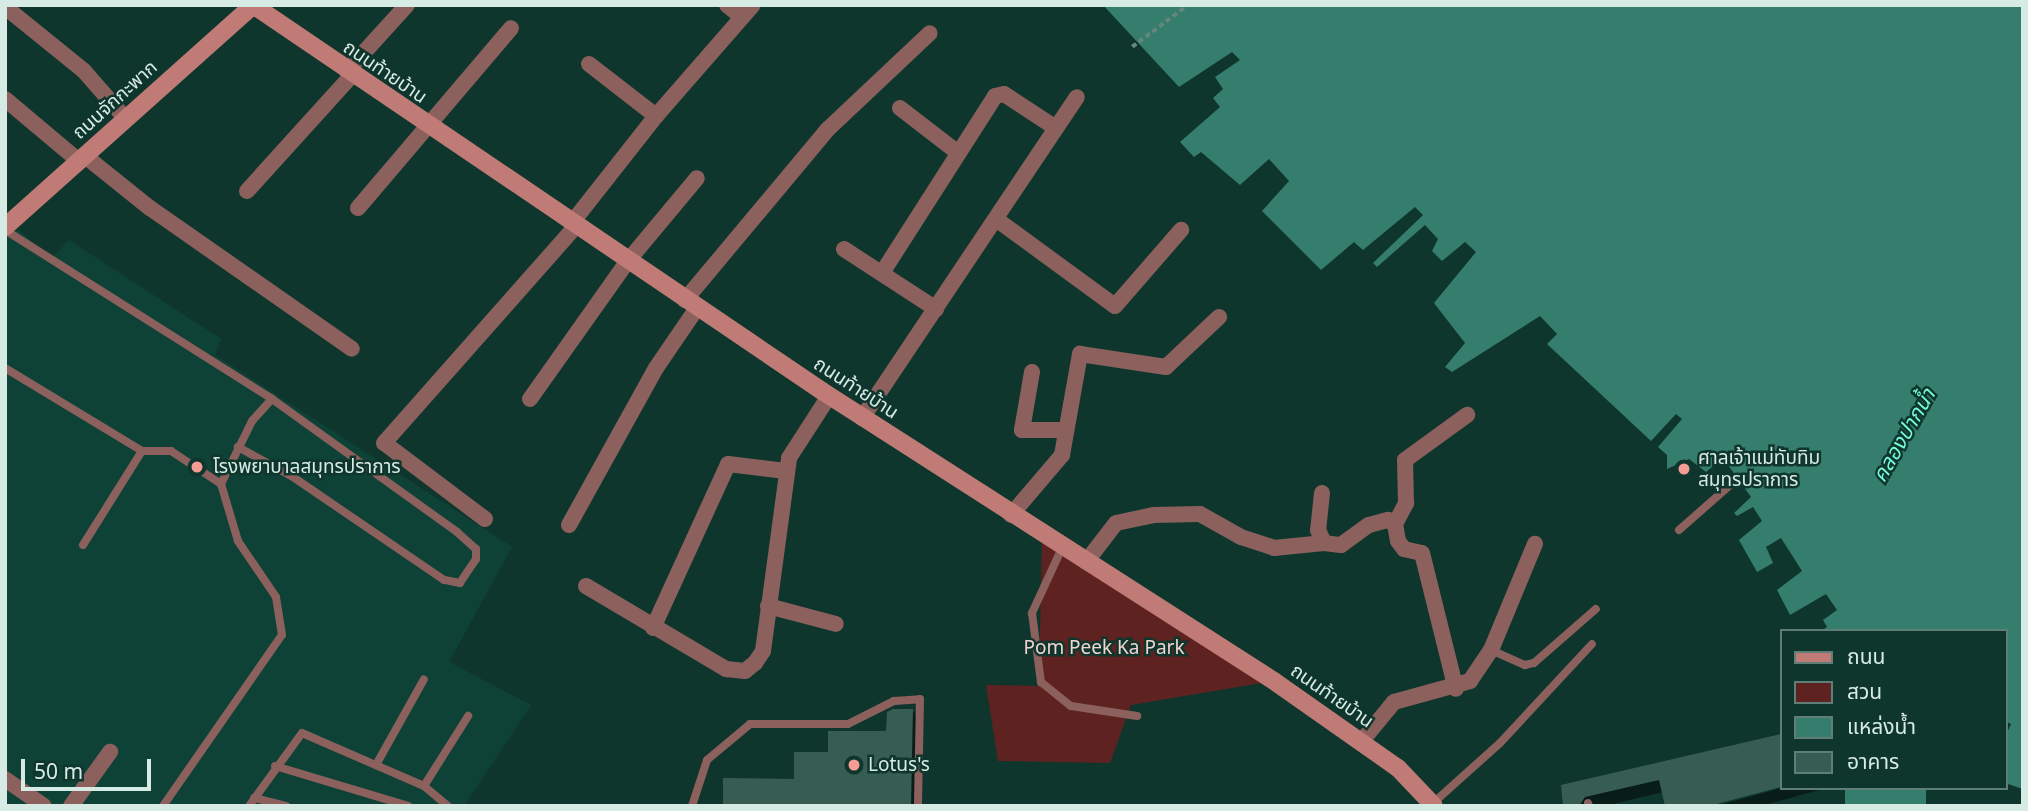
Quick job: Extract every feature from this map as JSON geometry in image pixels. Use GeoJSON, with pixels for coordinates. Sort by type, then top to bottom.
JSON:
{"type":"FeatureCollection","features":[{"type":"Feature","properties":{"kind":"street","name":"ถนนท้ายบ้าน"},"geometry":{"type":"LineString","coordinates":[[254,5],[627,262],[1361,742],[1398,768],[1433,805]]}},
{"type":"Feature","properties":{"kind":"street","name":"ถนนจักกะพาก"},"geometry":{"type":"LineString","coordinates":[[5,228],[254,5]]}},
{"type":"Feature","properties":{"kind":"street"},"geometry":{"type":"LineString","coordinates":[[247,191],[407,5]]}},
{"type":"Feature","properties":{"kind":"street"},"geometry":{"type":"LineString","coordinates":[[485,519],[384,443],[414,404],[573,226],[656,116],[748,11],[727,5]]}},
{"type":"Feature","properties":{"kind":"street"},"geometry":{"type":"LineString","coordinates":[[10,11],[83,71],[126,119]]}},
{"type":"Feature","properties":{"kind":"street"},"geometry":{"type":"LineString","coordinates":[[358,208],[429,128],[512,27]]}},
{"type":"Feature","properties":{"kind":"street"},"geometry":{"type":"LineString","coordinates":[[569,525],[691,304],[827,130],[930,33]]}},
{"type":"Feature","properties":{"kind":"street"},"geometry":{"type":"LineString","coordinates":[[589,64],[656,116]]}},
{"type":"Feature","properties":{"kind":"street"},"geometry":{"type":"LineString","coordinates":[[882,272],[957,152],[999,94],[1056,128]]}},
{"type":"Feature","properties":{"kind":"street"},"geometry":{"type":"LineString","coordinates":[[862,418],[1077,97]]}},
{"type":"Feature","properties":{"kind":"street"},"geometry":{"type":"LineString","coordinates":[[5,99],[150,208],[352,349]]}},
{"type":"Feature","properties":{"kind":"street"},"geometry":{"type":"LineString","coordinates":[[900,108],[957,152]]}},
{"type":"Feature","properties":{"kind":"street"},"geometry":{"type":"LineString","coordinates":[[530,399],[627,262],[697,178]]}},
{"type":"Feature","properties":{"kind":"street"},"geometry":{"type":"LineString","coordinates":[[996,219],[1115,306],[1181,230]]}},
{"type":"Feature","properties":{"kind":"street"},"geometry":{"type":"LineString","coordinates":[[844,249],[936,309]]}},
{"type":"Feature","properties":{"kind":"street"},"geometry":{"type":"LineString","coordinates":[[1011,515],[1062,455],[1080,354],[1166,367],[1219,317]]}},
{"type":"Feature","properties":{"kind":"street"},"geometry":{"type":"LineString","coordinates":[[1032,372],[1022,430],[1066,430]]}},
{"type":"Feature","properties":{"kind":"street"},"geometry":{"type":"LineString","coordinates":[[586,586],[726,670],[746,671],[763,652],[789,458],[829,396]]}},
{"type":"Feature","properties":{"kind":"street"},"geometry":{"type":"LineString","coordinates":[[1456,689],[1422,553],[1404,549],[1398,541],[1395,524],[1406,503],[1405,460],[1467,415]]}},
{"type":"Feature","properties":{"kind":"street"},"geometry":{"type":"LineString","coordinates":[[653,628],[728,464],[786,471]]}},
{"type":"Feature","properties":{"kind":"street"},"geometry":{"type":"LineString","coordinates":[[1322,493],[1318,530],[1324,543]]}},
{"type":"Feature","properties":{"kind":"street"},"geometry":{"type":"LineString","coordinates":[[1086,562],[1116,523],[1153,515],[1200,514],[1241,537],[1274,548],[1324,543],[1341,545],[1369,525],[1388,520],[1395,524]]}},
{"type":"Feature","properties":{"kind":"street"},"geometry":{"type":"LineString","coordinates":[[1361,742],[1394,702],[1456,689],[1470,681],[1491,650],[1535,544]]}},
{"type":"Feature","properties":{"kind":"street"},"geometry":{"type":"LineString","coordinates":[[768,606],[836,624]]}},
{"type":"Feature","properties":{"kind":"street"},"geometry":{"type":"LineString","coordinates":[[71,806],[110,752]]}},
{"type":"Feature","properties":{"kind":"street"},"geometry":{"type":"LineString","coordinates":[[5,779],[44,806]]}},
{"type":"Feature","properties":{"kind":"lane"},"geometry":{"type":"LineString","coordinates":[[5,228],[271,399],[473,545],[477,556],[470,571],[460,583],[444,580],[293,477],[238,447]]}},
{"type":"Feature","properties":{"kind":"lane"},"geometry":{"type":"LineString","coordinates":[[5,368],[142,451],[171,451],[220,484],[238,541],[276,597],[282,635],[163,806]]}},
{"type":"Feature","properties":{"kind":"lane"},"geometry":{"type":"LineString","coordinates":[[220,484],[252,421],[271,399]]}},
{"type":"Feature","properties":{"kind":"lane"},"geometry":{"type":"LineString","coordinates":[[83,545],[142,451]]}},
{"type":"Feature","properties":{"kind":"lane"},"geometry":{"type":"LineString","coordinates":[[1679,530],[1736,480]]}},
{"type":"Feature","properties":{"kind":"lane"},"geometry":{"type":"LineString","coordinates":[[1062,548],[1032,613],[1041,682],[1071,705],[1137,716]]}},
{"type":"Feature","properties":{"kind":"lane"},"geometry":{"type":"LineString","coordinates":[[1491,650],[1525,665],[1534,663],[1596,609]]}},
{"type":"Feature","properties":{"kind":"lane"},"geometry":{"type":"LineString","coordinates":[[1433,805],[1500,743],[1592,643]]}},
{"type":"Feature","properties":{"kind":"lane"},"geometry":{"type":"LineString","coordinates":[[376,765],[424,679]]}},
{"type":"Feature","properties":{"kind":"lane"},"geometry":{"type":"LineString","coordinates":[[692,806],[707,760],[750,724],[848,724],[894,701],[920,699],[918,806]]}},
{"type":"Feature","properties":{"kind":"lane"},"geometry":{"type":"LineString","coordinates":[[424,786],[468,716]]}},
{"type":"Feature","properties":{"kind":"lane"},"geometry":{"type":"LineString","coordinates":[[286,806],[251,802],[302,733],[424,786],[448,806]]}},
{"type":"Feature","properties":{"kind":"lane"},"geometry":{"type":"LineString","coordinates":[[275,766],[408,806]]}},
{"type":"Feature","properties":{"kind":"path"},"geometry":{"type":"LineString","coordinates":[[1132,47],[1188,5]]}},
{"type":"Feature","properties":{"kind":"shaded area","name":"โรงพยาบาลสมุทรปราการ"},"geometry":{"type":"Polygon","coordinates":[[[18,229],[51,259],[69,240],[221,339],[215,355],[512,547],[449,662],[531,705],[464,806],[5,806],[5,240],[18,229]]]}},
{"type":"Feature","properties":{"kind":"green space","name":"Pom Peek Ka Park"},"geometry":{"type":"Polygon","coordinates":[[[1042,535],[1274,681],[1131,705],[1110,763],[998,761],[986,685],[1039,686],[1042,535]]]}},
{"type":"Feature","properties":{"kind":"water","name":"คลองปากน้ำ"},"geometry":{"type":"Polygon","coordinates":[[[1103,5],[2023,5],[2023,789],[2007,784],[2007,733],[2011,724],[2007,722],[2007,629],[1824,629],[1827,627],[1823,620],[1837,610],[1826,594],[1790,615],[1777,590],[1802,571],[1781,538],[1766,547],[1773,563],[1757,572],[1739,540],[1762,521],[1753,507],[1737,516],[1734,513],[1751,497],[1723,458],[1706,472],[1689,459],[1667,469],[1667,455],[1658,447],[1682,419],[1676,414],[1651,441],[1547,344],[1557,334],[1540,316],[1452,372],[1445,367],[1465,343],[1434,303],[1476,252],[1465,242],[1442,261],[1432,251],[1438,239],[1425,225],[1377,267],[1373,263],[1423,215],[1415,207],[1363,250],[1354,242],[1321,270],[1262,211],[1289,181],[1269,159],[1240,185],[1201,152],[1194,157],[1180,142],[1220,107],[1213,98],[1223,89],[1215,77],[1240,60],[1232,52],[1179,87],[1103,5]]]}},
{"type":"Feature","properties":{"kind":"water"},"geometry":{"type":"Polygon","coordinates":[[[1845,790],[1926,790],[1926,806],[1845,806],[1845,790]]]}},
{"type":"Feature","properties":{"kind":"building","name":"Lotus's"},"geometry":{"type":"Polygon","coordinates":[[[893,709],[913,709],[911,806],[723,806],[723,778],[794,779],[794,752],[828,752],[828,731],[886,731],[887,712],[893,709]]]}},
{"type":"Feature","properties":{"kind":"building"},"geometry":{"type":"Polygon","coordinates":[[[1780,734],[1780,787],[1709,806],[1665,806],[1659,780],[1585,797],[1579,806],[1563,806],[1561,785],[1780,734]]]}},
{"type":"Feature","properties":{"kind":"place","name":"โรงพยาบาลสมุทรปราการ"},"geometry":{"type":"Point","coordinates":[197,467]}},
{"type":"Feature","properties":{"kind":"place","name":"ศาลเจ้าแม่ทับทิม สมุทรปราการ"},"geometry":{"type":"Point","coordinates":[1684,469]}},
{"type":"Feature","properties":{"kind":"place","name":"Lotus's"},"geometry":{"type":"Point","coordinates":[854,765]}}]}
